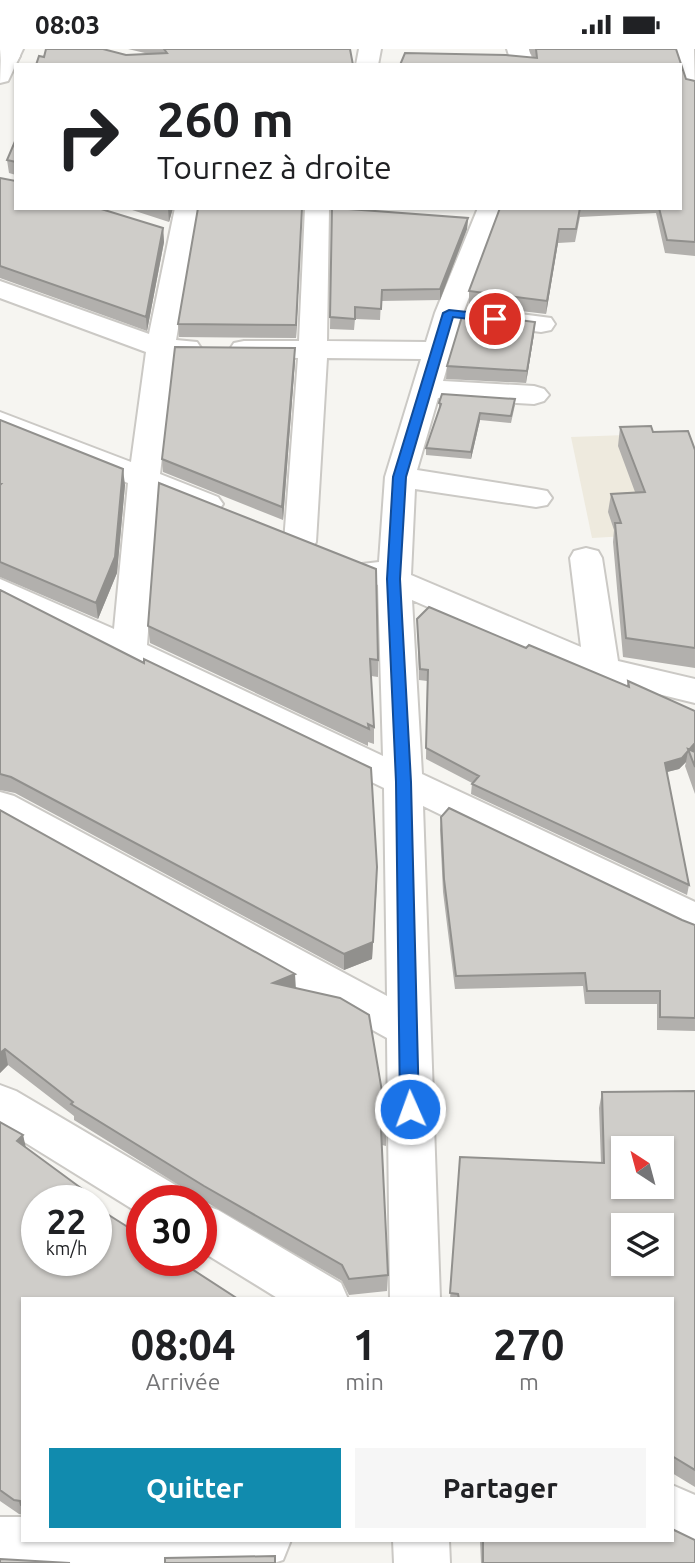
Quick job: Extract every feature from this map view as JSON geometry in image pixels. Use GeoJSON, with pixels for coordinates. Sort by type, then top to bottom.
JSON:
{"type":"FeatureCollection","features":[{"type":"Feature","properties":{"kind":"street"},"geometry":{"type":"LineString","coordinates":[[682,49],[695,85]]}},
{"type":"Feature","properties":{"kind":"street"},"geometry":{"type":"LineString","coordinates":[[0,76],[9,51]]}},
{"type":"Feature","properties":{"kind":"street"},"geometry":{"type":"LineString","coordinates":[[496,60],[521,58]]}},
{"type":"Feature","properties":{"kind":"street"},"geometry":{"type":"LineString","coordinates":[[318,210],[311,546],[602,669],[695,691]]}},
{"type":"Feature","properties":{"kind":"street"},"geometry":{"type":"LineString","coordinates":[[415,1297],[403,782],[394,579],[400,477],[478,216]]}},
{"type":"Feature","properties":{"kind":"street"},"geometry":{"type":"LineString","coordinates":[[129,651],[142,478],[161,348],[174,224]]}},
{"type":"Feature","properties":{"kind":"street"},"geometry":{"type":"LineString","coordinates":[[0,289],[161,348],[436,351]]}},
{"type":"Feature","properties":{"kind":"street"},"geometry":{"type":"LineString","coordinates":[[449,313],[541,324]]}},
{"type":"Feature","properties":{"kind":"street"},"geometry":{"type":"LineString","coordinates":[[425,389],[534,395]]}},
{"type":"Feature","properties":{"kind":"street"},"geometry":{"type":"LineString","coordinates":[[0,421],[239,517]]}},
{"type":"Feature","properties":{"kind":"street"},"geometry":{"type":"LineString","coordinates":[[400,477],[536,498]]}},
{"type":"Feature","properties":{"kind":"street"},"geometry":{"type":"LineString","coordinates":[[586,558],[602,669]]}},
{"type":"Feature","properties":{"kind":"street"},"geometry":{"type":"LineString","coordinates":[[0,589],[695,920]]}},
{"type":"Feature","properties":{"kind":"street"},"geometry":{"type":"LineString","coordinates":[[0,806],[407,1028]]}},
{"type":"Feature","properties":{"kind":"street"},"geometry":{"type":"LineString","coordinates":[[0,1104],[134,1185]]}},
{"type":"Feature","properties":{"kind":"street"},"geometry":{"type":"LineString","coordinates":[[217,1235],[320,1297]]}},
{"type":"Feature","properties":{"kind":"street"},"geometry":{"type":"LineString","coordinates":[[674,1514],[695,1527]]}},
{"type":"Feature","properties":{"kind":"street"},"geometry":{"type":"LineString","coordinates":[[0,1545],[158,1542]]}},
{"type":"Feature","properties":{"kind":"street"},"geometry":{"type":"LineString","coordinates":[[421,1542],[422,1563]]}},
{"type":"Feature","properties":{"kind":"shaded area"},"geometry":{"type":"Polygon","coordinates":[[[680,433],[684,447],[695,448],[695,532],[592,538],[571,437],[680,433]]]}},
{"type":"Feature","properties":{"kind":"building"},"geometry":{"type":"Polygon","coordinates":[[[46,49],[103,49],[126,55],[167,53],[164,49],[350,49],[353,63],[37,63],[39,56],[44,57],[46,49]]]}},
{"type":"Feature","properties":{"kind":"building"},"geometry":{"type":"Polygon","coordinates":[[[536,49],[676,49],[681,63],[401,63],[405,53],[537,58],[536,49]]]}},
{"type":"Feature","properties":{"kind":"building"},"geometry":{"type":"Polygon","coordinates":[[[682,67],[686,79],[695,81],[695,242],[667,240],[660,210],[682,210],[682,67]]]}},
{"type":"Feature","properties":{"kind":"building"},"geometry":{"type":"Polygon","coordinates":[[[14,144],[14,162],[7,160],[14,144]]]}},
{"type":"Feature","properties":{"kind":"building"},"geometry":{"type":"Polygon","coordinates":[[[0,178],[14,181],[14,210],[104,210],[163,228],[146,317],[0,266],[0,178]]]}},
{"type":"Feature","properties":{"kind":"building"},"geometry":{"type":"Polygon","coordinates":[[[198,210],[302,210],[296,325],[178,324],[198,210]]]}},
{"type":"Feature","properties":{"kind":"building"},"geometry":{"type":"Polygon","coordinates":[[[332,210],[468,218],[440,289],[382,290],[381,309],[355,307],[355,319],[330,317],[332,210]]]}},
{"type":"Feature","properties":{"kind":"building"},"geometry":{"type":"Polygon","coordinates":[[[499,210],[580,210],[576,229],[559,229],[547,301],[469,291],[499,210]]]}},
{"type":"Feature","properties":{"kind":"building"},"geometry":{"type":"Polygon","coordinates":[[[463,313],[535,322],[527,371],[447,366],[463,313]]]}},
{"type":"Feature","properties":{"kind":"building"},"geometry":{"type":"Polygon","coordinates":[[[175,347],[295,348],[282,507],[162,459],[175,347]]]}},
{"type":"Feature","properties":{"kind":"building"},"geometry":{"type":"Polygon","coordinates":[[[442,394],[515,399],[511,416],[480,413],[471,452],[426,448],[442,394]]]}},
{"type":"Feature","properties":{"kind":"building"},"geometry":{"type":"Polygon","coordinates":[[[0,420],[123,469],[115,557],[96,603],[0,562],[0,420]]]}},
{"type":"Feature","properties":{"kind":"building"},"geometry":{"type":"Polygon","coordinates":[[[651,426],[653,432],[688,431],[695,450],[695,648],[626,638],[615,523],[621,523],[611,494],[645,492],[620,427],[651,426]]]}},
{"type":"Feature","properties":{"kind":"building"},"geometry":{"type":"Polygon","coordinates":[[[159,483],[376,569],[378,660],[370,659],[374,727],[368,724],[369,729],[148,626],[159,483]]]}},
{"type":"Feature","properties":{"kind":"building"},"geometry":{"type":"Polygon","coordinates":[[[0,590],[144,663],[144,659],[371,768],[377,867],[373,942],[344,954],[11,777],[0,774],[0,590]]]}},
{"type":"Feature","properties":{"kind":"building"},"geometry":{"type":"Polygon","coordinates":[[[429,607],[629,687],[628,681],[695,711],[695,743],[682,758],[665,763],[689,885],[472,784],[479,776],[426,748],[428,670],[420,669],[417,619],[429,607]]]}},
{"type":"Feature","properties":{"kind":"building"},"geometry":{"type":"Polygon","coordinates":[[[688,749],[695,752],[695,767],[688,749]]]}},
{"type":"Feature","properties":{"kind":"building"},"geometry":{"type":"Polygon","coordinates":[[[449,808],[695,925],[695,1018],[660,1017],[660,991],[587,991],[585,973],[456,976],[444,879],[441,817],[449,808]]]}},
{"type":"Feature","properties":{"kind":"building"},"geometry":{"type":"Polygon","coordinates":[[[0,810],[295,974],[273,983],[340,998],[369,1015],[386,1115],[386,1130],[381,1129],[388,1275],[349,1279],[342,1265],[217,1193],[217,1185],[202,1185],[71,1104],[73,1102],[5,1049],[0,1053],[0,810]]]}},
{"type":"Feature","properties":{"kind":"building"},"geometry":{"type":"Polygon","coordinates":[[[695,1091],[695,1470],[674,1457],[674,1297],[459,1297],[458,1294],[450,1293],[460,1157],[604,1163],[602,1092],[695,1091]]]}},
{"type":"Feature","properties":{"kind":"building"},"geometry":{"type":"Polygon","coordinates":[[[0,1122],[23,1135],[17,1141],[77,1185],[21,1185],[21,1276],[112,1276],[112,1217],[126,1226],[126,1276],[203,1276],[235,1297],[21,1297],[21,1505],[20,1501],[0,1490],[0,1122]]]}},
{"type":"Feature","properties":{"kind":"building"},"geometry":{"type":"Polygon","coordinates":[[[674,1530],[695,1540],[695,1563],[483,1563],[483,1542],[674,1542],[674,1530]]]}},
{"type":"Feature","properties":{"kind":"building"},"geometry":{"type":"Polygon","coordinates":[[[275,1556],[275,1563],[165,1563],[165,1558],[275,1556]]]}},
{"type":"Feature","properties":{"kind":"building"},"geometry":{"type":"Polygon","coordinates":[[[0,1559],[70,1563],[0,1563],[0,1559]]]}},
{"type":"Feature","properties":{"kind":"route"},"geometry":{"type":"LineString","coordinates":[[410,1109],[403,782],[394,579],[400,477],[449,313],[495,319]]}}]}
